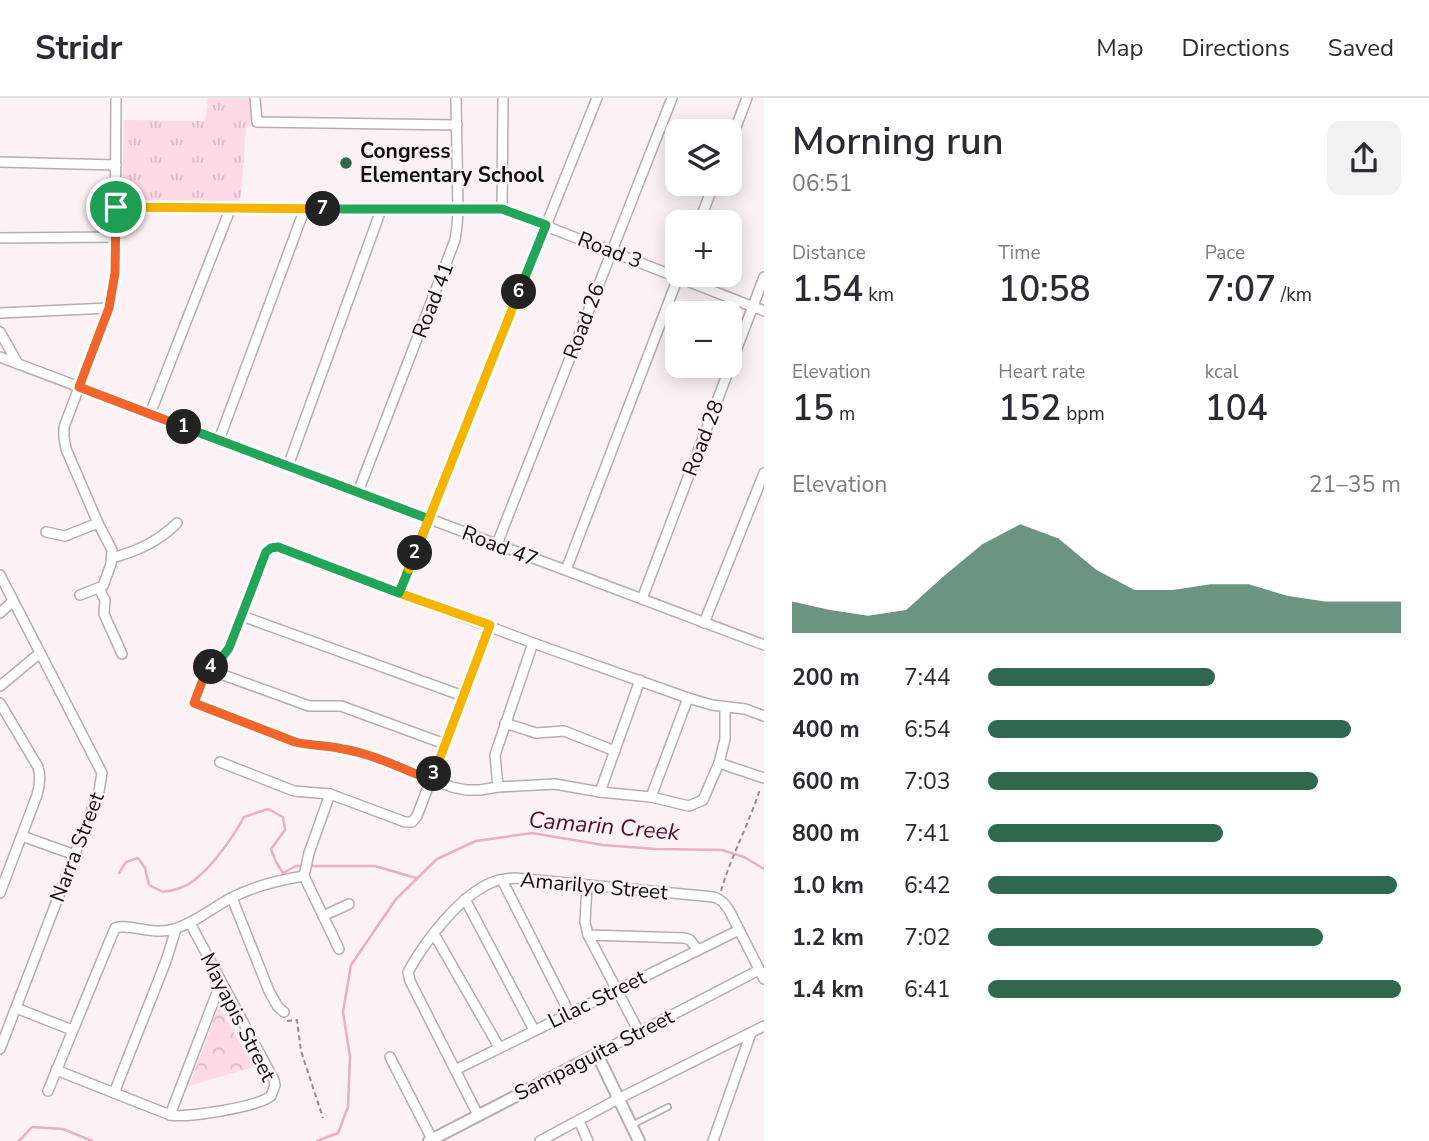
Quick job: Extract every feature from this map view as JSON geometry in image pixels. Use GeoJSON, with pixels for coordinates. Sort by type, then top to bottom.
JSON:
{"type":"FeatureCollection","features":[{"type":"Feature","properties":{"kind":"street"},"geometry":{"type":"LineString","coordinates":[[80,595],[103,586],[112,558],[112,550],[66,449],[64,427],[109,308],[115,273],[116,98]]}},
{"type":"Feature","properties":{"kind":"street"},"geometry":{"type":"LineString","coordinates":[[255,98],[257,122],[457,125]]}},
{"type":"Feature","properties":{"kind":"street","name":"Road 41"},"geometry":{"type":"LineString","coordinates":[[358,492],[450,256],[458,209],[456,98]]}},
{"type":"Feature","properties":{"kind":"street"},"geometry":{"type":"LineString","coordinates":[[502,209],[503,98]]}},
{"type":"Feature","properties":{"kind":"street"},"geometry":{"type":"LineString","coordinates":[[399,593],[597,98]]}},
{"type":"Feature","properties":{"kind":"street","name":"Road 26"},"geometry":{"type":"LineString","coordinates":[[497,544],[672,98]]}},
{"type":"Feature","properties":{"kind":"street"},"geometry":{"type":"LineString","coordinates":[[739,119],[747,98]]}},
{"type":"Feature","properties":{"kind":"street"},"geometry":{"type":"LineString","coordinates":[[0,162],[116,165]]}},
{"type":"Feature","properties":{"kind":"street","name":"Road 3"},"geometry":{"type":"LineString","coordinates":[[116,207],[502,209],[665,271]]}},
{"type":"Feature","properties":{"kind":"street"},"geometry":{"type":"LineString","coordinates":[[150,414],[231,207]]}},
{"type":"Feature","properties":{"kind":"street"},"geometry":{"type":"LineString","coordinates":[[219,440],[305,208]]}},
{"type":"Feature","properties":{"kind":"street"},"geometry":{"type":"LineString","coordinates":[[288,466],[381,209]]}},
{"type":"Feature","properties":{"kind":"street"},"geometry":{"type":"LineString","coordinates":[[0,238],[116,237]]}},
{"type":"Feature","properties":{"kind":"street","name":"Road 28"},"geometry":{"type":"LineString","coordinates":[[642,599],[764,277]]}},
{"type":"Feature","properties":{"kind":"street"},"geometry":{"type":"LineString","coordinates":[[566,570],[675,287]]}},
{"type":"Feature","properties":{"kind":"street","name":"Road 3"},"geometry":{"type":"LineString","coordinates":[[706,287],[764,311]]}},
{"type":"Feature","properties":{"kind":"street"},"geometry":{"type":"LineString","coordinates":[[0,313],[109,308]]}},
{"type":"Feature","properties":{"kind":"street"},"geometry":{"type":"LineString","coordinates":[[0,332],[18,364]]}},
{"type":"Feature","properties":{"kind":"street","name":"Road 47"},"geometry":{"type":"LineString","coordinates":[[0,357],[764,645]]}},
{"type":"Feature","properties":{"kind":"street"},"geometry":{"type":"LineString","coordinates":[[704,623],[764,473]]}},
{"type":"Feature","properties":{"kind":"street"},"geometry":{"type":"LineString","coordinates":[[46,532],[65,536],[98,523]]}},
{"type":"Feature","properties":{"kind":"street"},"geometry":{"type":"LineString","coordinates":[[112,558],[155,541],[177,523]]}},
{"type":"Feature","properties":{"kind":"street"},"geometry":{"type":"LineString","coordinates":[[724,708],[725,738],[719,763],[703,800],[689,806],[651,797],[555,784],[466,790],[360,753],[282,738],[194,703],[207,669],[220,660],[229,648],[266,552],[278,547],[688,698],[724,708],[745,709],[764,716]]}},
{"type":"Feature","properties":{"kind":"street","name":"Narra Street"},"geometry":{"type":"LineString","coordinates":[[0,576],[102,773],[99,791],[0,1049]]}},
{"type":"Feature","properties":{"kind":"street"},"geometry":{"type":"LineString","coordinates":[[99,589],[105,600],[104,614],[122,654]]}},
{"type":"Feature","properties":{"kind":"street"},"geometry":{"type":"LineString","coordinates":[[0,613],[13,601]]}},
{"type":"Feature","properties":{"kind":"street"},"geometry":{"type":"LineString","coordinates":[[242,616],[463,696]]}},
{"type":"Feature","properties":{"kind":"street"},"geometry":{"type":"LineString","coordinates":[[220,762],[294,791],[330,794],[405,822],[412,822],[417,816],[490,625]]}},
{"type":"Feature","properties":{"kind":"street"},"geometry":{"type":"LineString","coordinates":[[498,787],[495,755],[533,643]]}},
{"type":"Feature","properties":{"kind":"street"},"geometry":{"type":"LineString","coordinates":[[0,687],[40,653]]}},
{"type":"Feature","properties":{"kind":"street"},"geometry":{"type":"LineString","coordinates":[[207,669],[310,706],[341,706],[445,744]]}},
{"type":"Feature","properties":{"kind":"street"},"geometry":{"type":"LineString","coordinates":[[600,792],[640,680]]}},
{"type":"Feature","properties":{"kind":"street"},"geometry":{"type":"LineString","coordinates":[[651,797],[688,698]]}},
{"type":"Feature","properties":{"kind":"street"},"geometry":{"type":"LineString","coordinates":[[0,703],[41,776],[0,893]]}},
{"type":"Feature","properties":{"kind":"street"},"geometry":{"type":"LineString","coordinates":[[505,723],[536,733],[564,731],[615,751]]}},
{"type":"Feature","properties":{"kind":"street"},"geometry":{"type":"LineString","coordinates":[[719,763],[763,778]]}},
{"type":"Feature","properties":{"kind":"street"},"geometry":{"type":"LineString","coordinates":[[330,794],[309,853],[304,876],[339,949]]}},
{"type":"Feature","properties":{"kind":"street"},"geometry":{"type":"LineString","coordinates":[[22,836],[75,855]]}},
{"type":"Feature","properties":{"kind":"street"},"geometry":{"type":"LineString","coordinates":[[48,1091],[113,931],[118,927],[158,932],[176,929],[232,898],[271,882],[304,876]]}},
{"type":"Feature","properties":{"kind":"street","name":"Amarilyo Street"},"geometry":{"type":"LineString","coordinates":[[478,1115],[410,981],[408,972],[434,934],[465,900],[491,883],[515,878],[719,899]]}},
{"type":"Feature","properties":{"kind":"street"},"geometry":{"type":"LineString","coordinates":[[502,880],[569,1012]]}},
{"type":"Feature","properties":{"kind":"street"},"geometry":{"type":"LineString","coordinates":[[587,886],[585,922],[589,935],[639,1032]]}},
{"type":"Feature","properties":{"kind":"street"},"geometry":{"type":"LineString","coordinates":[[232,898],[269,991],[284,1012]]}},
{"type":"Feature","properties":{"kind":"street"},"geometry":{"type":"LineString","coordinates":[[719,899],[724,902],[762,974]]}},
{"type":"Feature","properties":{"kind":"street"},"geometry":{"type":"LineString","coordinates":[[465,900],[534,1030]]}},
{"type":"Feature","properties":{"kind":"street"},"geometry":{"type":"LineString","coordinates":[[323,916],[349,904]]}},
{"type":"Feature","properties":{"kind":"street","name":"Mayapis Street"},"geometry":{"type":"LineString","coordinates":[[56,1070],[170,1115],[186,1117],[259,1102],[271,1096],[274,1080],[190,923]]}},
{"type":"Feature","properties":{"kind":"street"},"geometry":{"type":"LineString","coordinates":[[114,1093],[176,929]]}},
{"type":"Feature","properties":{"kind":"street","name":"Lilac Street"},"geometry":{"type":"LineString","coordinates":[[454,1070],[739,930]]}},
{"type":"Feature","properties":{"kind":"street"},"geometry":{"type":"LineString","coordinates":[[434,934],[499,1047]]}},
{"type":"Feature","properties":{"kind":"street"},"geometry":{"type":"LineString","coordinates":[[589,935],[685,938],[698,950]]}},
{"type":"Feature","properties":{"kind":"street","name":"Sampaguita Street"},"geometry":{"type":"LineString","coordinates":[[431,1140],[639,1032],[762,974]]}},
{"type":"Feature","properties":{"kind":"street"},"geometry":{"type":"LineString","coordinates":[[170,1115],[221,982]]}},
{"type":"Feature","properties":{"kind":"street"},"geometry":{"type":"LineString","coordinates":[[16,1008],[72,1030]]}},
{"type":"Feature","properties":{"kind":"street"},"geometry":{"type":"LineString","coordinates":[[540,1141],[764,1026]]}},
{"type":"Feature","properties":{"kind":"street"},"geometry":{"type":"LineString","coordinates":[[713,1141],[751,1033]]}},
{"type":"Feature","properties":{"kind":"street"},"geometry":{"type":"LineString","coordinates":[[597,1054],[639,1141]]}},
{"type":"Feature","properties":{"kind":"street"},"geometry":{"type":"LineString","coordinates":[[390,1057],[431,1140]]}},
{"type":"Feature","properties":{"kind":"street"},"geometry":{"type":"LineString","coordinates":[[579,1121],[588,1141]]}},
{"type":"Feature","properties":{"kind":"lane"},"geometry":{"type":"LineString","coordinates":[[631,1126],[668,1107]]}},
{"type":"Feature","properties":{"kind":"path"},"geometry":{"type":"LineString","coordinates":[[719,899],[763,778]]}},
{"type":"Feature","properties":{"kind":"path"},"geometry":{"type":"LineString","coordinates":[[284,1012],[287,1021],[297,1020],[301,1051],[323,1118]]}},
{"type":"Feature","properties":{"kind":"green space"},"geometry":{"type":"Polygon","coordinates":[[[208,98],[251,98],[254,124],[246,128],[240,204],[122,203],[124,120],[205,121],[208,98]]]}},
{"type":"Feature","properties":{"kind":"green space"},"geometry":{"type":"Polygon","coordinates":[[[219,1006],[253,1067],[189,1086],[219,1006]]]}},
{"type":"Feature","properties":{"kind":"waterway"},"geometry":{"type":"LineString","coordinates":[[119,873],[126,862],[138,858],[145,868],[149,885],[163,892],[180,888],[208,868],[244,817],[268,809],[283,817],[285,830],[271,849],[276,862],[283,873],[302,866]]}},
{"type":"Feature","properties":{"kind":"waterway","name":"Camarin Creek"},"geometry":{"type":"LineString","coordinates":[[317,1141],[338,1133],[348,1107],[350,1057],[343,1012],[351,965],[396,899],[437,859],[476,841],[532,833],[603,845],[722,850],[744,857],[764,869]]}},
{"type":"Feature","properties":{"kind":"waterway"},"geometry":{"type":"LineString","coordinates":[[309,866],[375,866],[416,878]]}},
{"type":"Feature","properties":{"kind":"waterway","name":"Camarin Creek"},"geometry":{"type":"LineString","coordinates":[[19,1141],[32,1127],[63,1129],[92,1141]]}},
{"type":"Feature","properties":{"kind":"place","name":"Congress Elementary School"},"geometry":{"type":"Point","coordinates":[346,163]}},
{"type":"Feature","properties":{"kind":"route"},"geometry":{"type":"LineString","coordinates":[[116,207],[115,273],[109,308],[79,387],[429,519],[399,593],[490,625],[431,780],[360,753],[282,738],[194,703],[207,669],[220,660],[229,648],[266,552],[271,548],[278,547],[399,593],[412,559],[429,519],[546,225],[502,209],[116,207]]}}]}
